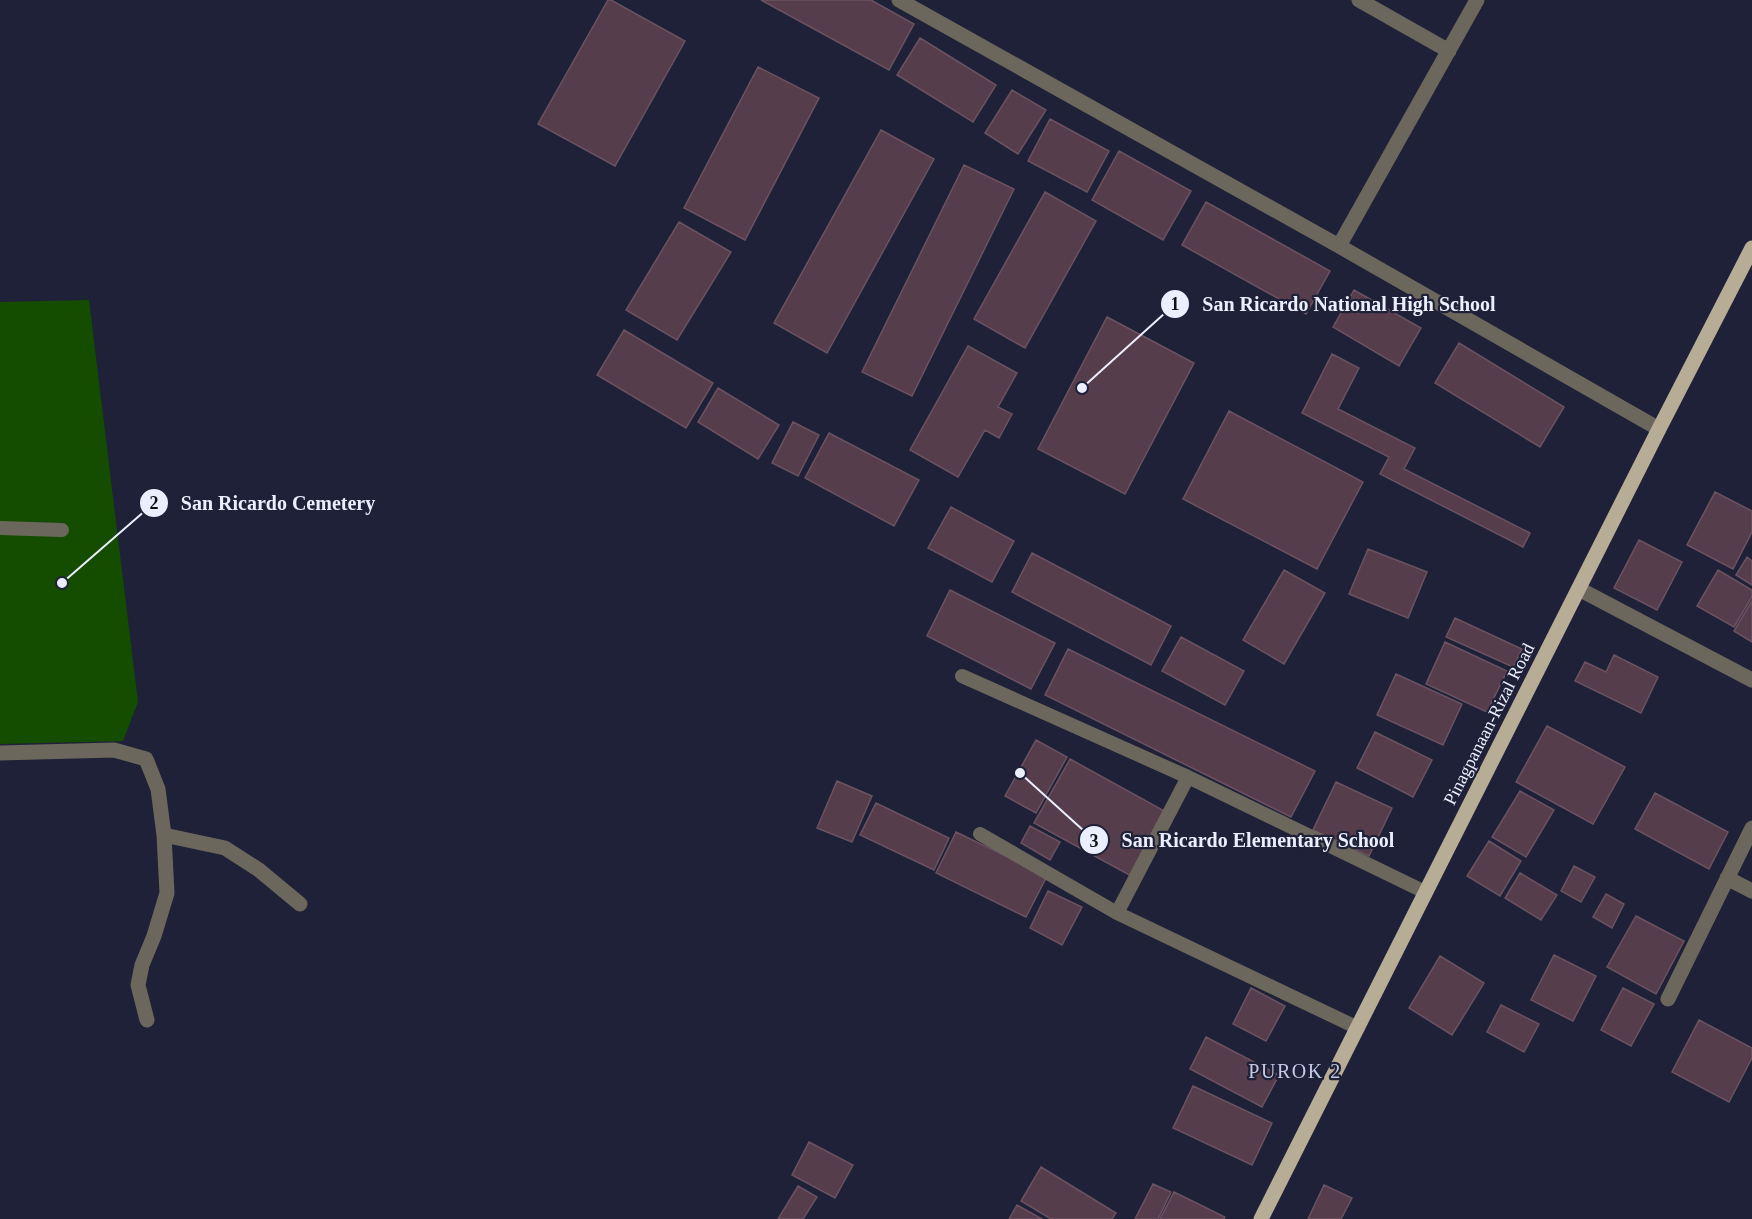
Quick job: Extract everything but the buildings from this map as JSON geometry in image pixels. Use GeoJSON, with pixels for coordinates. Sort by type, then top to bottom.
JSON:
{"type":"FeatureCollection","features":[{"type":"Feature","properties":{"kind":"main road","name":"Pinagpanaan-Rizal Road"},"geometry":{"type":"LineString","coordinates":[[1261,1219],[1752,248]]}},
{"type":"Feature","properties":{"kind":"street"},"geometry":{"type":"LineString","coordinates":[[899,0],[1339,246],[1659,429]]}},
{"type":"Feature","properties":{"kind":"street"},"geometry":{"type":"LineString","coordinates":[[1359,0],[1449,51]]}},
{"type":"Feature","properties":{"kind":"street"},"geometry":{"type":"LineString","coordinates":[[1339,246],[1478,0]]}},
{"type":"Feature","properties":{"kind":"street"},"geometry":{"type":"LineString","coordinates":[[1579,589],[1752,680]]}},
{"type":"Feature","properties":{"kind":"street"},"geometry":{"type":"LineString","coordinates":[[0,753],[114,750],[146,759],[158,789],[164,835],[167,892],[154,936],[142,965],[138,985],[147,1020]]}},
{"type":"Feature","properties":{"kind":"street"},"geometry":{"type":"LineString","coordinates":[[1668,999],[1752,828]]}},
{"type":"Feature","properties":{"kind":"street"},"geometry":{"type":"LineString","coordinates":[[164,835],[225,849],[259,870],[300,904]]}},
{"type":"Feature","properties":{"kind":"street"},"geometry":{"type":"LineString","coordinates":[[1726,878],[1752,891]]}},
{"type":"Feature","properties":{"kind":"lane"},"geometry":{"type":"LineString","coordinates":[[0,528],[62,530]]}},
{"type":"Feature","properties":{"kind":"lane"},"geometry":{"type":"LineString","coordinates":[[962,676],[1188,777],[1425,892]]}},
{"type":"Feature","properties":{"kind":"lane"},"geometry":{"type":"LineString","coordinates":[[1117,913],[1188,777]]}},
{"type":"Feature","properties":{"kind":"lane"},"geometry":{"type":"LineString","coordinates":[[980,834],[1117,913],[1358,1028]]}},
{"type":"Feature","properties":{"kind":"green space"},"geometry":{"type":"Polygon","coordinates":[[[89,300],[138,702],[123,741],[0,744],[0,302],[89,300]]]}},
{"type":"Feature","properties":{"kind":"place","name":"San Ricardo National High School"},"geometry":{"type":"Point","coordinates":[1082,388]}},
{"type":"Feature","properties":{"kind":"place","name":"San Ricardo Cemetery"},"geometry":{"type":"Point","coordinates":[62,583]}},
{"type":"Feature","properties":{"kind":"place","name":"San Ricardo Elementary School"},"geometry":{"type":"Point","coordinates":[1020,773]}},
{"type":"Feature","properties":{"kind":"district","name":"PUROK 2"},"geometry":{"type":"Point","coordinates":[1295,1071]}}]}
